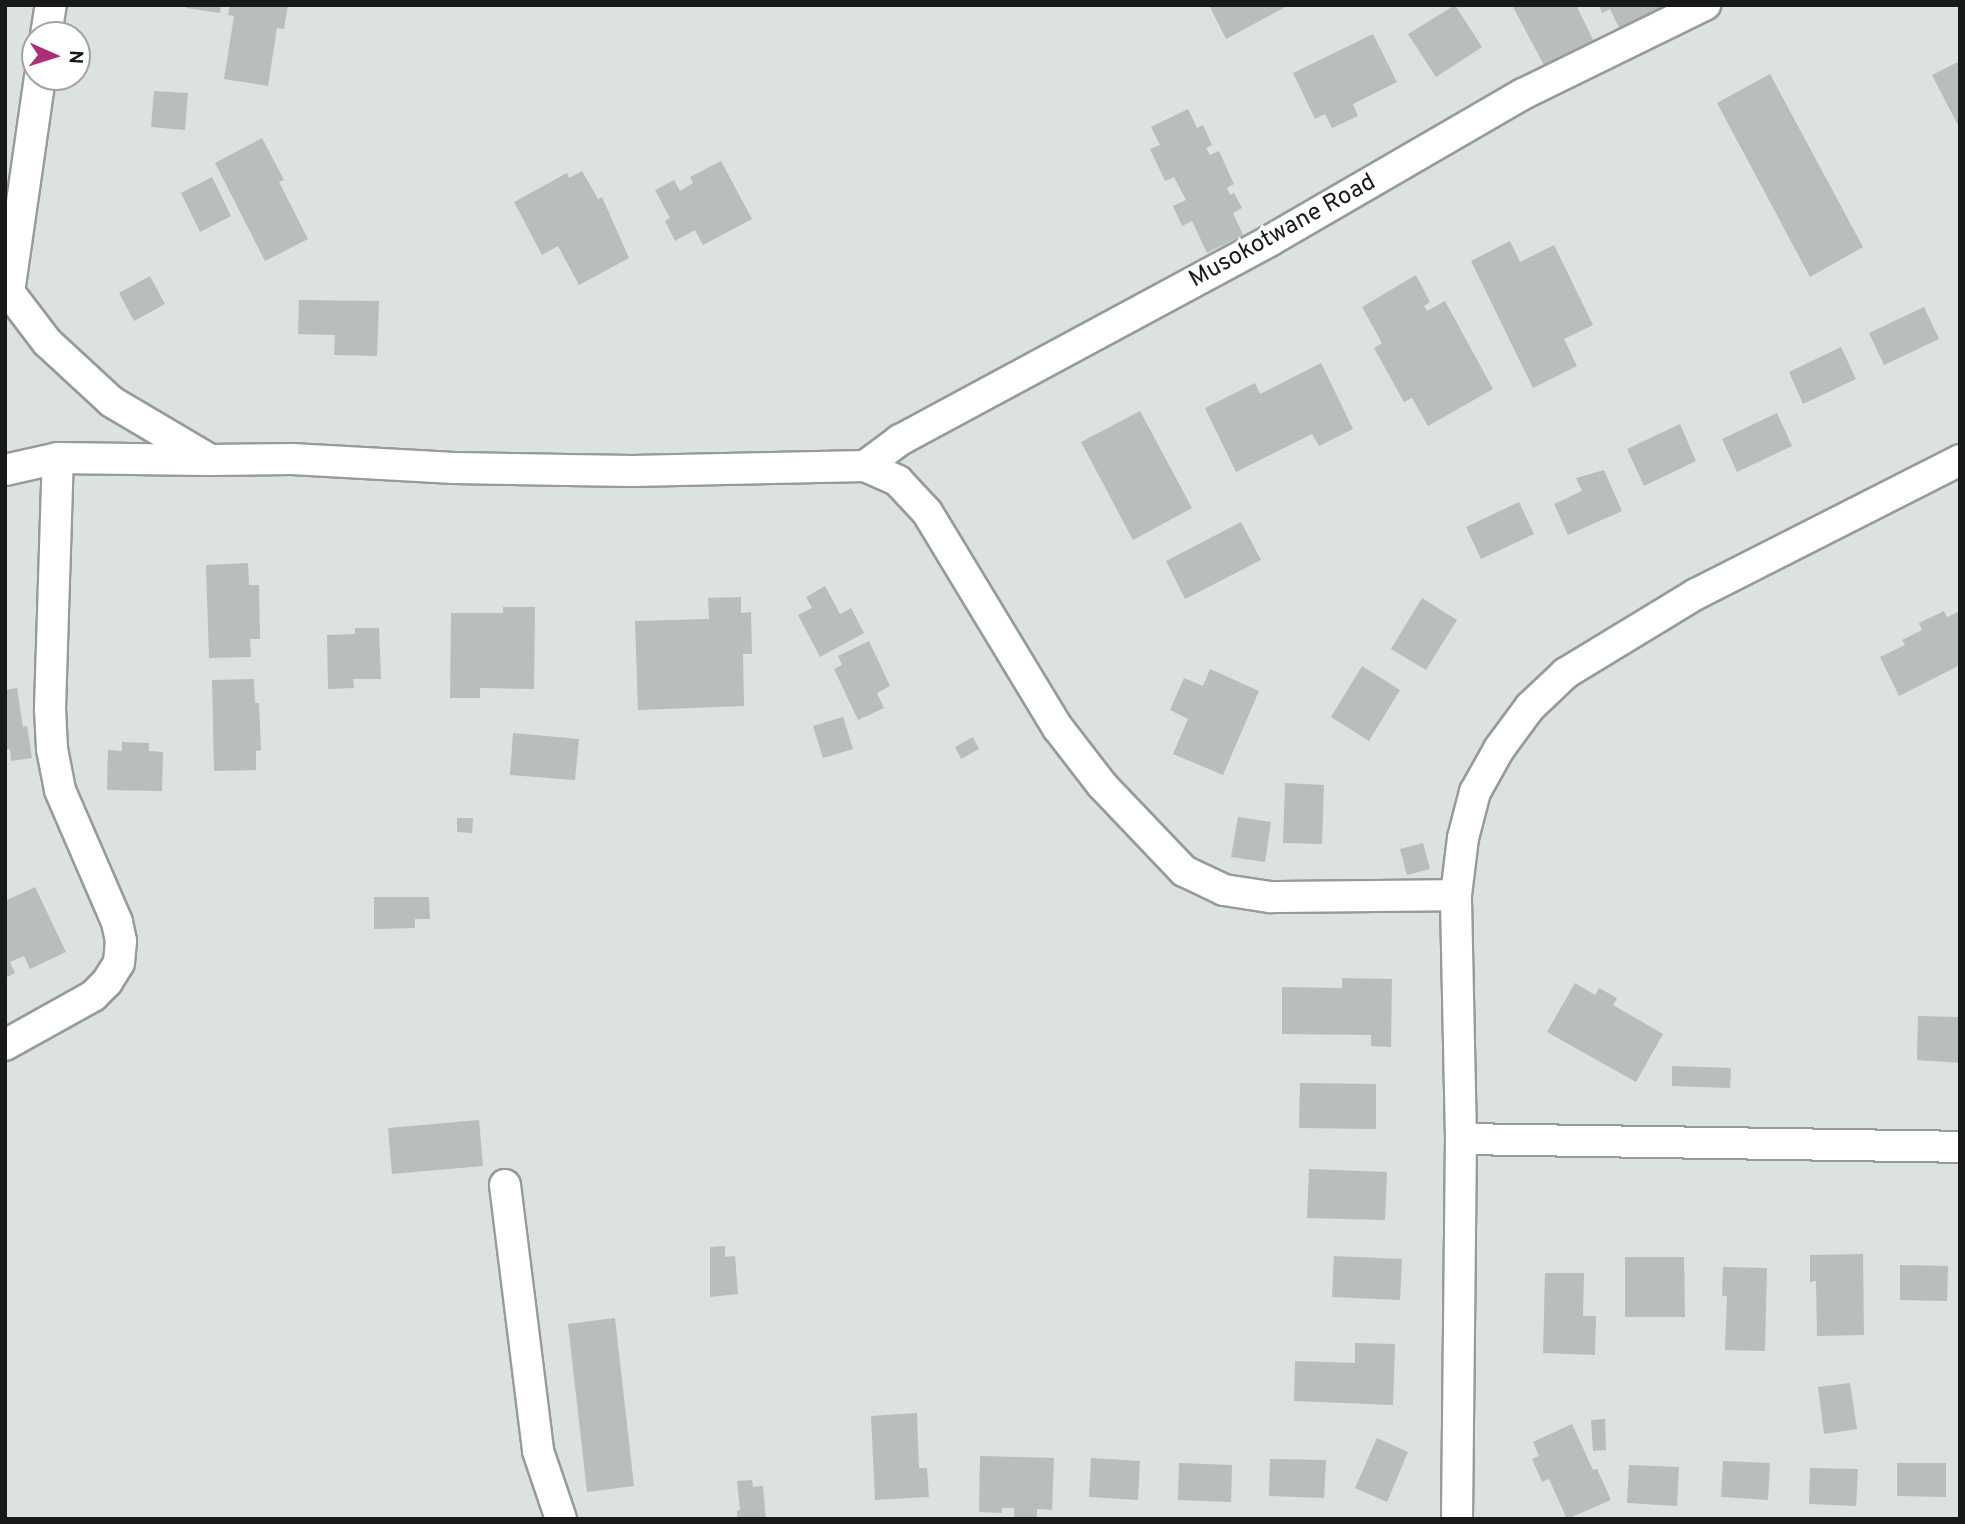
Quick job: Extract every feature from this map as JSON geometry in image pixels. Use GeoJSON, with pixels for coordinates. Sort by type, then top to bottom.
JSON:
{"type":"FeatureCollection","features":[{"type":"Feature","properties":{"kind":"street","name":"Musokotwane Road"},"geometry":{"type":"LineString","coordinates":[[865,466],[900,440],[1271,240],[1522,94],[1705,5]]}},
{"type":"Feature","properties":{"kind":"street"},"geometry":{"type":"LineString","coordinates":[[38,91],[7,292],[47,341],[112,402],[209,460]]}},
{"type":"Feature","properties":{"kind":"street"},"geometry":{"type":"LineString","coordinates":[[5,470],[58,458],[292,459],[454,468],[632,471],[865,466],[898,481],[927,512],[1058,728],[1102,785],[1184,871],[1224,890],[1269,897],[1456,895]]}},
{"type":"Feature","properties":{"kind":"street"},"geometry":{"type":"LineString","coordinates":[[5,1045],[93,996],[107,982],[119,962],[121,941],[117,922],[60,790],[52,749],[50,708],[58,458]]}},
{"type":"Feature","properties":{"kind":"street"},"geometry":{"type":"LineString","coordinates":[[1457,1519],[1461,1139],[1456,895],[1463,838],[1475,792],[1499,749],[1530,707],[1566,673],[1696,594],[1960,460]]}},
{"type":"Feature","properties":{"kind":"street"},"geometry":{"type":"LineString","coordinates":[[1461,1139],[1960,1147]]}},
{"type":"Feature","properties":{"kind":"street"},"geometry":{"type":"LineString","coordinates":[[505,1185],[538,1451],[561,1519]]}},
{"type":"Feature","properties":{"kind":"building"},"geometry":{"type":"Polygon","coordinates":[[[187,5],[221,5],[220,13],[186,8],[187,5]]]}},
{"type":"Feature","properties":{"kind":"building"},"geometry":{"type":"Polygon","coordinates":[[[230,5],[288,5],[284,29],[277,28],[268,86],[224,79],[234,16],[228,15],[230,5]]]}},
{"type":"Feature","properties":{"kind":"building"},"geometry":{"type":"Polygon","coordinates":[[[1209,5],[1289,5],[1226,39],[1209,5]]]}},
{"type":"Feature","properties":{"kind":"building"},"geometry":{"type":"Polygon","coordinates":[[[1455,5],[1482,47],[1436,77],[1408,34],[1455,5]]]}},
{"type":"Feature","properties":{"kind":"building"},"geometry":{"type":"Polygon","coordinates":[[[1512,5],[1576,5],[1595,44],[1546,69],[1512,5]]]}},
{"type":"Feature","properties":{"kind":"building"},"geometry":{"type":"Polygon","coordinates":[[[1599,5],[1662,5],[1666,13],[1622,34],[1610,9],[1602,13],[1599,5]]]}},
{"type":"Feature","properties":{"kind":"building"},"geometry":{"type":"Polygon","coordinates":[[[1373,34],[1397,82],[1353,104],[1358,116],[1332,128],[1325,114],[1315,119],[1293,73],[1373,34]]]}},
{"type":"Feature","properties":{"kind":"building"},"geometry":{"type":"Polygon","coordinates":[[[1960,61],[1960,129],[1932,75],[1960,61]]]}},
{"type":"Feature","properties":{"kind":"building"},"geometry":{"type":"Polygon","coordinates":[[[1770,74],[1863,247],[1810,277],[1717,103],[1770,74]]]}},
{"type":"Feature","properties":{"kind":"building"},"geometry":{"type":"Polygon","coordinates":[[[154,91],[188,93],[185,130],[151,127],[154,91]]]}},
{"type":"Feature","properties":{"kind":"building"},"geometry":{"type":"Polygon","coordinates":[[[1188,109],[1197,128],[1203,125],[1212,145],[1206,148],[1210,155],[1219,151],[1234,184],[1227,188],[1230,195],[1234,193],[1242,208],[1233,213],[1243,235],[1207,253],[1192,221],[1182,226],[1173,206],[1186,200],[1174,177],[1165,181],[1150,149],[1160,145],[1151,127],[1188,109]]]}},
{"type":"Feature","properties":{"kind":"building"},"geometry":{"type":"Polygon","coordinates":[[[262,138],[284,180],[279,182],[308,239],[265,261],[215,163],[262,138]]]}},
{"type":"Feature","properties":{"kind":"building"},"geometry":{"type":"Polygon","coordinates":[[[721,161],[752,219],[703,245],[695,230],[675,241],[665,221],[670,218],[655,190],[674,180],[680,191],[693,183],[690,177],[721,161]]]}},
{"type":"Feature","properties":{"kind":"building"},"geometry":{"type":"Polygon","coordinates":[[[582,171],[598,199],[602,197],[629,258],[579,285],[558,246],[542,255],[514,202],[567,173],[569,178],[582,171]]]}},
{"type":"Feature","properties":{"kind":"building"},"geometry":{"type":"Polygon","coordinates":[[[212,177],[231,216],[200,232],[181,193],[212,177]]]}},
{"type":"Feature","properties":{"kind":"building"},"geometry":{"type":"Polygon","coordinates":[[[1510,241],[1520,262],[1554,245],[1593,325],[1564,339],[1577,366],[1533,388],[1471,261],[1510,241]]]}},
{"type":"Feature","properties":{"kind":"building"},"geometry":{"type":"Polygon","coordinates":[[[1416,275],[1430,302],[1424,306],[1427,311],[1445,301],[1493,389],[1428,426],[1412,398],[1404,402],[1374,348],[1382,343],[1362,307],[1416,275]]]}},
{"type":"Feature","properties":{"kind":"building"},"geometry":{"type":"Polygon","coordinates":[[[150,276],[165,304],[134,321],[119,293],[150,276]]]}},
{"type":"Feature","properties":{"kind":"building"},"geometry":{"type":"Polygon","coordinates":[[[299,300],[379,301],[377,356],[334,355],[335,335],[298,334],[299,300]]]}},
{"type":"Feature","properties":{"kind":"building"},"geometry":{"type":"Polygon","coordinates":[[[1924,307],[1939,339],[1884,365],[1869,333],[1924,307]]]}},
{"type":"Feature","properties":{"kind":"building"},"geometry":{"type":"Polygon","coordinates":[[[1841,347],[1856,379],[1803,404],[1789,372],[1841,347]]]}},
{"type":"Feature","properties":{"kind":"building"},"geometry":{"type":"Polygon","coordinates":[[[1321,363],[1353,429],[1319,446],[1312,434],[1236,472],[1205,408],[1255,383],[1260,394],[1321,363]]]}},
{"type":"Feature","properties":{"kind":"building"},"geometry":{"type":"Polygon","coordinates":[[[1140,411],[1192,508],[1133,540],[1081,442],[1140,411]]]}},
{"type":"Feature","properties":{"kind":"building"},"geometry":{"type":"Polygon","coordinates":[[[1777,413],[1792,446],[1737,472],[1722,439],[1777,413]]]}},
{"type":"Feature","properties":{"kind":"building"},"geometry":{"type":"Polygon","coordinates":[[[1680,424],[1696,461],[1644,486],[1627,449],[1680,424]]]}},
{"type":"Feature","properties":{"kind":"building"},"geometry":{"type":"Polygon","coordinates":[[[1604,470],[1622,511],[1568,535],[1554,504],[1582,491],[1576,478],[1604,470]]]}},
{"type":"Feature","properties":{"kind":"building"},"geometry":{"type":"Polygon","coordinates":[[[1519,502],[1534,534],[1481,559],[1466,527],[1519,502]]]}},
{"type":"Feature","properties":{"kind":"building"},"geometry":{"type":"Polygon","coordinates":[[[1241,522],[1261,560],[1185,599],[1166,561],[1241,522]]]}},
{"type":"Feature","properties":{"kind":"building"},"geometry":{"type":"Polygon","coordinates":[[[248,563],[249,585],[259,585],[260,639],[250,639],[251,657],[209,658],[206,565],[248,563]]]}},
{"type":"Feature","properties":{"kind":"building"},"geometry":{"type":"Polygon","coordinates":[[[825,586],[840,614],[851,608],[864,633],[820,657],[798,615],[812,608],[806,597],[825,586]]]}},
{"type":"Feature","properties":{"kind":"building"},"geometry":{"type":"Polygon","coordinates":[[[741,597],[741,613],[751,612],[752,654],[743,654],[744,706],[638,710],[635,621],[709,619],[708,598],[741,597]]]}},
{"type":"Feature","properties":{"kind":"building"},"geometry":{"type":"Polygon","coordinates":[[[1422,598],[1457,620],[1426,670],[1391,649],[1422,598]]]}},
{"type":"Feature","properties":{"kind":"building"},"geometry":{"type":"Polygon","coordinates":[[[503,607],[535,607],[534,689],[480,688],[480,698],[450,698],[451,613],[503,613],[503,607]]]}},
{"type":"Feature","properties":{"kind":"building"},"geometry":{"type":"Polygon","coordinates":[[[1944,611],[1947,617],[1960,611],[1960,665],[1899,696],[1880,657],[1905,645],[1902,640],[1922,630],[1919,623],[1944,611]]]}},
{"type":"Feature","properties":{"kind":"building"},"geometry":{"type":"Polygon","coordinates":[[[355,628],[379,628],[381,679],[353,679],[354,688],[328,689],[327,635],[355,634],[355,628]]]}},
{"type":"Feature","properties":{"kind":"building"},"geometry":{"type":"Polygon","coordinates":[[[869,641],[890,686],[877,693],[884,708],[858,720],[834,669],[842,665],[838,656],[869,641]]]}},
{"type":"Feature","properties":{"kind":"building"},"geometry":{"type":"Polygon","coordinates":[[[1362,666],[1400,690],[1369,741],[1331,717],[1362,666]]]}},
{"type":"Feature","properties":{"kind":"building"},"geometry":{"type":"Polygon","coordinates":[[[1210,669],[1259,691],[1223,775],[1173,754],[1188,719],[1170,710],[1184,678],[1203,686],[1210,669]]]}},
{"type":"Feature","properties":{"kind":"building"},"geometry":{"type":"Polygon","coordinates":[[[254,679],[255,703],[259,703],[261,750],[256,751],[256,770],[214,771],[212,680],[254,679]]]}},
{"type":"Feature","properties":{"kind":"building"},"geometry":{"type":"Polygon","coordinates":[[[17,688],[23,727],[27,726],[32,758],[11,761],[10,749],[5,750],[5,690],[17,688]]]}},
{"type":"Feature","properties":{"kind":"building"},"geometry":{"type":"Polygon","coordinates":[[[843,717],[853,749],[823,758],[813,726],[843,717]]]}},
{"type":"Feature","properties":{"kind":"building"},"geometry":{"type":"Polygon","coordinates":[[[513,733],[579,739],[575,780],[510,775],[513,733]]]}},
{"type":"Feature","properties":{"kind":"building"},"geometry":{"type":"Polygon","coordinates":[[[973,737],[979,749],[961,759],[955,747],[973,737]]]}},
{"type":"Feature","properties":{"kind":"building"},"geometry":{"type":"Polygon","coordinates":[[[122,742],[149,743],[149,751],[163,752],[162,791],[107,790],[108,750],[122,751],[122,742]]]}},
{"type":"Feature","properties":{"kind":"building"},"geometry":{"type":"Polygon","coordinates":[[[1285,783],[1324,785],[1322,844],[1283,843],[1285,783]]]}},
{"type":"Feature","properties":{"kind":"building"},"geometry":{"type":"Polygon","coordinates":[[[1238,817],[1271,822],[1265,862],[1231,857],[1238,817]]]}},
{"type":"Feature","properties":{"kind":"building"},"geometry":{"type":"Polygon","coordinates":[[[457,818],[473,818],[472,833],[457,832],[457,818]]]}},
{"type":"Feature","properties":{"kind":"building"},"geometry":{"type":"Polygon","coordinates":[[[1423,843],[1430,869],[1407,875],[1400,849],[1423,843]]]}},
{"type":"Feature","properties":{"kind":"building"},"geometry":{"type":"Polygon","coordinates":[[[35,887],[66,952],[30,969],[24,956],[10,962],[15,973],[5,978],[5,901],[35,887]]]}},
{"type":"Feature","properties":{"kind":"building"},"geometry":{"type":"Polygon","coordinates":[[[374,897],[429,897],[430,919],[415,919],[415,928],[374,929],[374,897]]]}},
{"type":"Feature","properties":{"kind":"building"},"geometry":{"type":"Polygon","coordinates":[[[1342,978],[1392,979],[1391,1047],[1371,1046],[1371,1035],[1282,1034],[1282,987],[1342,988],[1342,978]]]}},
{"type":"Feature","properties":{"kind":"building"},"geometry":{"type":"Polygon","coordinates":[[[1575,983],[1595,995],[1599,988],[1617,998],[1613,1005],[1663,1034],[1636,1082],[1547,1032],[1575,983]]]}},
{"type":"Feature","properties":{"kind":"building"},"geometry":{"type":"Polygon","coordinates":[[[1918,1016],[1960,1017],[1960,1063],[1917,1060],[1918,1016]]]}},
{"type":"Feature","properties":{"kind":"building"},"geometry":{"type":"Polygon","coordinates":[[[1672,1066],[1731,1068],[1730,1088],[1672,1086],[1672,1066]]]}},
{"type":"Feature","properties":{"kind":"building"},"geometry":{"type":"Polygon","coordinates":[[[1300,1083],[1376,1084],[1376,1129],[1299,1128],[1300,1083]]]}},
{"type":"Feature","properties":{"kind":"building"},"geometry":{"type":"Polygon","coordinates":[[[479,1120],[483,1166],[392,1174],[388,1128],[479,1120]]]}},
{"type":"Feature","properties":{"kind":"building"},"geometry":{"type":"Polygon","coordinates":[[[1309,1169],[1387,1172],[1385,1220],[1307,1218],[1309,1169]]]}},
{"type":"Feature","properties":{"kind":"building"},"geometry":{"type":"Polygon","coordinates":[[[725,1246],[725,1257],[735,1256],[738,1294],[710,1297],[710,1247],[725,1246]]]}},
{"type":"Feature","properties":{"kind":"building"},"geometry":{"type":"Polygon","coordinates":[[[1863,1254],[1864,1335],[1817,1336],[1816,1281],[1810,1282],[1810,1255],[1863,1254]]]}},
{"type":"Feature","properties":{"kind":"building"},"geometry":{"type":"Polygon","coordinates":[[[1334,1256],[1402,1259],[1400,1300],[1332,1297],[1334,1256]]]}},
{"type":"Feature","properties":{"kind":"building"},"geometry":{"type":"Polygon","coordinates":[[[1625,1257],[1684,1257],[1685,1317],[1625,1317],[1625,1257]]]}},
{"type":"Feature","properties":{"kind":"building"},"geometry":{"type":"Polygon","coordinates":[[[1900,1265],[1948,1266],[1947,1301],[1900,1300],[1900,1265]]]}},
{"type":"Feature","properties":{"kind":"building"},"geometry":{"type":"Polygon","coordinates":[[[1723,1267],[1767,1268],[1765,1351],[1725,1350],[1727,1296],[1722,1296],[1723,1267]]]}},
{"type":"Feature","properties":{"kind":"building"},"geometry":{"type":"Polygon","coordinates":[[[1545,1273],[1584,1273],[1583,1316],[1596,1316],[1595,1355],[1543,1353],[1545,1273]]]}},
{"type":"Feature","properties":{"kind":"building"},"geometry":{"type":"Polygon","coordinates":[[[615,1318],[634,1486],[587,1492],[568,1324],[615,1318]]]}},
{"type":"Feature","properties":{"kind":"building"},"geometry":{"type":"Polygon","coordinates":[[[1355,1343],[1395,1344],[1393,1405],[1294,1401],[1295,1361],[1355,1363],[1355,1343]]]}},
{"type":"Feature","properties":{"kind":"building"},"geometry":{"type":"Polygon","coordinates":[[[1850,1383],[1857,1429],[1824,1434],[1818,1387],[1850,1383]]]}},
{"type":"Feature","properties":{"kind":"building"},"geometry":{"type":"Polygon","coordinates":[[[917,1413],[919,1468],[927,1468],[929,1497],[875,1500],[871,1416],[917,1413]]]}},
{"type":"Feature","properties":{"kind":"building"},"geometry":{"type":"Polygon","coordinates":[[[1605,1419],[1606,1450],[1593,1451],[1591,1420],[1605,1419]]]}},
{"type":"Feature","properties":{"kind":"building"},"geometry":{"type":"Polygon","coordinates":[[[1572,1424],[1593,1470],[1597,1469],[1611,1500],[1567,1519],[1549,1479],[1542,1482],[1532,1459],[1539,1456],[1533,1442],[1572,1424]]]}},
{"type":"Feature","properties":{"kind":"building"},"geometry":{"type":"Polygon","coordinates":[[[1377,1438],[1408,1452],[1387,1502],[1355,1488],[1377,1438]]]}},
{"type":"Feature","properties":{"kind":"building"},"geometry":{"type":"Polygon","coordinates":[[[980,1456],[1054,1458],[1052,1510],[1037,1509],[1037,1519],[1014,1519],[1014,1508],[1002,1508],[1002,1513],[979,1512],[980,1456]]]}},
{"type":"Feature","properties":{"kind":"building"},"geometry":{"type":"Polygon","coordinates":[[[1091,1458],[1140,1461],[1138,1500],[1089,1497],[1091,1458]]]}},
{"type":"Feature","properties":{"kind":"building"},"geometry":{"type":"Polygon","coordinates":[[[1270,1459],[1326,1460],[1324,1498],[1269,1496],[1270,1459]]]}},
{"type":"Feature","properties":{"kind":"building"},"geometry":{"type":"Polygon","coordinates":[[[1723,1461],[1770,1463],[1768,1500],[1721,1497],[1723,1461]]]}},
{"type":"Feature","properties":{"kind":"building"},"geometry":{"type":"Polygon","coordinates":[[[1179,1463],[1232,1465],[1231,1502],[1178,1500],[1179,1463]]]}},
{"type":"Feature","properties":{"kind":"building"},"geometry":{"type":"Polygon","coordinates":[[[1897,1463],[1946,1463],[1946,1497],[1897,1496],[1897,1463]]]}},
{"type":"Feature","properties":{"kind":"building"},"geometry":{"type":"Polygon","coordinates":[[[1629,1465],[1679,1467],[1677,1506],[1627,1503],[1629,1465]]]}},
{"type":"Feature","properties":{"kind":"building"},"geometry":{"type":"Polygon","coordinates":[[[1810,1468],[1858,1469],[1856,1506],[1809,1504],[1810,1468]]]}},
{"type":"Feature","properties":{"kind":"building"},"geometry":{"type":"Polygon","coordinates":[[[752,1480],[753,1487],[763,1486],[766,1519],[737,1519],[737,1511],[740,1510],[737,1481],[752,1480]]]}}]}
